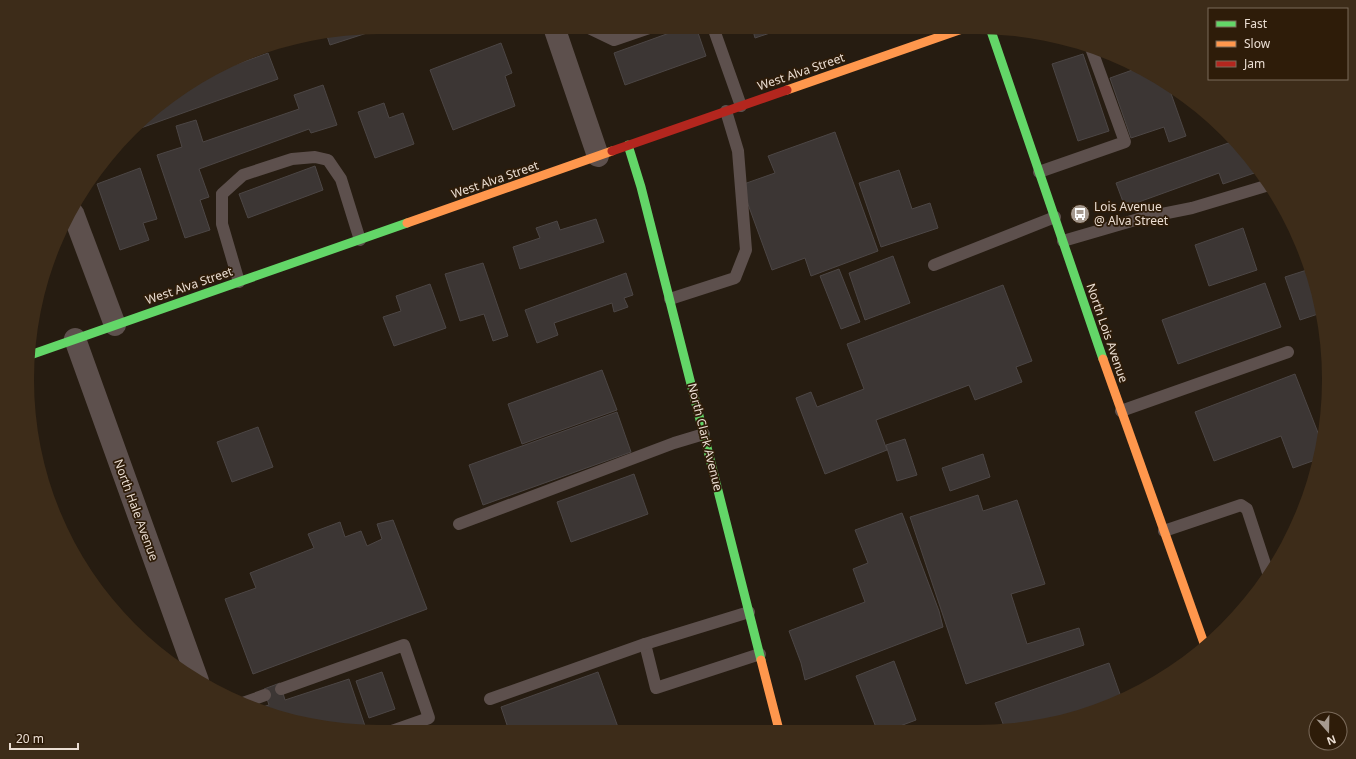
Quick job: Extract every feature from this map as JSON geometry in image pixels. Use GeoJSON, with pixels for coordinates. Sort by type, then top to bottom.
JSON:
{"type":"FeatureCollection","features":[{"type":"Feature","properties":{"kind":"street"},"geometry":{"type":"LineString","coordinates":[[561,34],[598,156]]}},
{"type":"Feature","properties":{"kind":"street","name":"West Alva Street"},"geometry":{"type":"LineString","coordinates":[[35,353],[949,34]]}},
{"type":"Feature","properties":{"kind":"street","name":"North Lois Avenue"},"geometry":{"type":"LineString","coordinates":[[992,35],[1121,411],[1203,640]]}},
{"type":"Feature","properties":{"kind":"street","name":"North Clark Avenue"},"geometry":{"type":"LineString","coordinates":[[628,146],[641,187],[778,725]]}},
{"type":"Feature","properties":{"kind":"street"},"geometry":{"type":"LineString","coordinates":[[75,218],[115,325]]}},
{"type":"Feature","properties":{"kind":"street","name":"North Hale Avenue"},"geometry":{"type":"LineString","coordinates":[[75,339],[194,671]]}},
{"type":"Feature","properties":{"kind":"lane"},"geometry":{"type":"LineString","coordinates":[[602,34],[614,40],[632,34]]}},
{"type":"Feature","properties":{"kind":"lane"},"geometry":{"type":"LineString","coordinates":[[716,34],[741,106]]}},
{"type":"Feature","properties":{"kind":"lane"},"geometry":{"type":"LineString","coordinates":[[1039,172],[1124,142],[1092,54]]}},
{"type":"Feature","properties":{"kind":"lane"},"geometry":{"type":"LineString","coordinates":[[670,300],[735,278],[746,250],[738,151],[726,112]]}},
{"type":"Feature","properties":{"kind":"lane"},"geometry":{"type":"LineString","coordinates":[[239,282],[222,224],[222,194],[243,175],[292,159],[315,157],[328,160],[341,179],[360,240]]}},
{"type":"Feature","properties":{"kind":"lane"},"geometry":{"type":"LineString","coordinates":[[1063,241],[1135,220],[1192,208],[1263,187]]}},
{"type":"Feature","properties":{"kind":"lane"},"geometry":{"type":"LineString","coordinates":[[934,265],[1055,217]]}},
{"type":"Feature","properties":{"kind":"lane"},"geometry":{"type":"LineString","coordinates":[[1121,411],[1288,352]]}},
{"type":"Feature","properties":{"kind":"lane"},"geometry":{"type":"LineString","coordinates":[[459,524],[674,443],[704,434]]}},
{"type":"Feature","properties":{"kind":"lane"},"geometry":{"type":"LineString","coordinates":[[1164,531],[1241,505],[1247,509],[1266,568]]}},
{"type":"Feature","properties":{"kind":"lane"},"geometry":{"type":"LineString","coordinates":[[490,699],[645,644],[749,612]]}},
{"type":"Feature","properties":{"kind":"lane"},"geometry":{"type":"LineString","coordinates":[[645,644],[656,688],[760,654]]}},
{"type":"Feature","properties":{"kind":"lane"},"geometry":{"type":"LineString","coordinates":[[281,689],[404,645],[429,718],[409,725]]}},
{"type":"Feature","properties":{"kind":"lane"},"geometry":{"type":"LineString","coordinates":[[250,700],[265,695]]}},
{"type":"Feature","properties":{"kind":"building"},"geometry":{"type":"Polygon","coordinates":[[[667,34],[698,34],[706,56],[625,85],[614,53],[667,34]]]}},
{"type":"Feature","properties":{"kind":"building"},"geometry":{"type":"Polygon","coordinates":[[[754,34],[767,34],[755,38],[754,34]]]}},
{"type":"Feature","properties":{"kind":"building"},"geometry":{"type":"Polygon","coordinates":[[[361,35],[330,45],[328,38],[361,35]]]}},
{"type":"Feature","properties":{"kind":"building"},"geometry":{"type":"Polygon","coordinates":[[[501,43],[512,73],[505,76],[515,106],[453,130],[430,70],[501,43]]]}},
{"type":"Feature","properties":{"kind":"building"},"geometry":{"type":"Polygon","coordinates":[[[268,53],[278,79],[144,127],[169,105],[188,92],[207,80],[244,62],[268,53]]]}},
{"type":"Feature","properties":{"kind":"building"},"geometry":{"type":"Polygon","coordinates":[[[1083,54],[1109,131],[1078,141],[1052,64],[1083,54]]]}},
{"type":"Feature","properties":{"kind":"building"},"geometry":{"type":"Polygon","coordinates":[[[1130,71],[1149,80],[1171,94],[1186,136],[1169,142],[1164,127],[1131,138],[1110,78],[1130,71]]]}},
{"type":"Feature","properties":{"kind":"building"},"geometry":{"type":"Polygon","coordinates":[[[323,85],[337,125],[311,133],[309,129],[199,169],[209,197],[200,200],[210,230],[185,238],[157,155],[182,147],[176,126],[196,120],[203,142],[299,109],[294,95],[323,85]]]}},
{"type":"Feature","properties":{"kind":"building"},"geometry":{"type":"Polygon","coordinates":[[[384,103],[389,118],[403,113],[414,144],[375,158],[358,112],[384,103]]]}},
{"type":"Feature","properties":{"kind":"building"},"geometry":{"type":"Polygon","coordinates":[[[835,132],[878,251],[811,276],[805,258],[772,270],[741,185],[775,173],[768,156],[835,132]]]}},
{"type":"Feature","properties":{"kind":"building"},"geometry":{"type":"Polygon","coordinates":[[[1228,143],[1254,173],[1223,184],[1219,173],[1125,207],[1116,183],[1228,143]]]}},
{"type":"Feature","properties":{"kind":"building"},"geometry":{"type":"Polygon","coordinates":[[[315,166],[323,190],[248,218],[239,194],[315,166]]]}},
{"type":"Feature","properties":{"kind":"building"},"geometry":{"type":"Polygon","coordinates":[[[140,168],[157,219],[143,223],[149,240],[120,250],[97,184],[140,168]]]}},
{"type":"Feature","properties":{"kind":"building"},"geometry":{"type":"Polygon","coordinates":[[[899,170],[912,209],[930,203],[938,228],[881,247],[859,183],[899,170]]]}},
{"type":"Feature","properties":{"kind":"building"},"geometry":{"type":"Polygon","coordinates":[[[596,219],[604,242],[520,269],[513,247],[540,238],[536,228],[557,221],[560,230],[596,219]]]}},
{"type":"Feature","properties":{"kind":"building"},"geometry":{"type":"Polygon","coordinates":[[[1243,228],[1257,270],[1209,286],[1195,245],[1243,228]]]}},
{"type":"Feature","properties":{"kind":"building"},"geometry":{"type":"Polygon","coordinates":[[[893,256],[910,303],[865,320],[849,273],[893,256]]]}},
{"type":"Feature","properties":{"kind":"building"},"geometry":{"type":"Polygon","coordinates":[[[483,263],[508,336],[493,341],[484,314],[460,321],[445,274],[483,263]]]}},
{"type":"Feature","properties":{"kind":"building"},"geometry":{"type":"Polygon","coordinates":[[[839,269],[860,322],[841,329],[820,276],[839,269]]]}},
{"type":"Feature","properties":{"kind":"building"},"geometry":{"type":"Polygon","coordinates":[[[1305,271],[1316,315],[1300,320],[1285,277],[1305,271]]]}},
{"type":"Feature","properties":{"kind":"building"},"geometry":{"type":"Polygon","coordinates":[[[626,273],[633,295],[624,298],[628,307],[614,312],[612,303],[554,323],[558,335],[537,343],[525,310],[626,273]]]}},
{"type":"Feature","properties":{"kind":"building"},"geometry":{"type":"Polygon","coordinates":[[[1265,283],[1281,327],[1178,364],[1162,320],[1265,283]]]}},
{"type":"Feature","properties":{"kind":"building"},"geometry":{"type":"Polygon","coordinates":[[[430,284],[446,328],[394,346],[383,317],[401,311],[396,296],[430,284]]]}},
{"type":"Feature","properties":{"kind":"building"},"geometry":{"type":"Polygon","coordinates":[[[1003,285],[1032,361],[1016,367],[1022,382],[975,400],[969,385],[876,420],[887,450],[825,474],[796,398],[811,392],[817,407],[864,389],[847,344],[1003,285]]]}},
{"type":"Feature","properties":{"kind":"building"},"geometry":{"type":"Polygon","coordinates":[[[602,370],[617,410],[522,444],[508,404],[602,370]]]}},
{"type":"Feature","properties":{"kind":"building"},"geometry":{"type":"Polygon","coordinates":[[[1295,374],[1318,432],[1312,461],[1293,468],[1281,436],[1214,461],[1195,412],[1295,374]]]}},
{"type":"Feature","properties":{"kind":"building"},"geometry":{"type":"Polygon","coordinates":[[[617,412],[631,452],[483,505],[469,465],[617,412]]]}},
{"type":"Feature","properties":{"kind":"building"},"geometry":{"type":"Polygon","coordinates":[[[258,427],[273,467],[232,482],[217,442],[258,427]]]}},
{"type":"Feature","properties":{"kind":"building"},"geometry":{"type":"Polygon","coordinates":[[[905,439],[917,475],[897,481],[886,445],[905,439]]]}},
{"type":"Feature","properties":{"kind":"building"},"geometry":{"type":"Polygon","coordinates":[[[983,454],[990,477],[950,491],[942,468],[983,454]]]}},
{"type":"Feature","properties":{"kind":"building"},"geometry":{"type":"Polygon","coordinates":[[[634,474],[648,514],[571,542],[557,502],[634,474]]]}},
{"type":"Feature","properties":{"kind":"building"},"geometry":{"type":"Polygon","coordinates":[[[978,495],[983,511],[1017,500],[1045,584],[1011,594],[1027,644],[1079,628],[1084,645],[966,684],[910,517],[978,495]]]}},
{"type":"Feature","properties":{"kind":"building"},"geometry":{"type":"Polygon","coordinates":[[[902,513],[939,611],[943,627],[805,680],[801,663],[789,631],[865,602],[853,569],[868,563],[855,530],[902,513]]]}},
{"type":"Feature","properties":{"kind":"building"},"geometry":{"type":"Polygon","coordinates":[[[393,520],[427,609],[253,674],[225,599],[256,588],[250,573],[314,548],[308,534],[340,522],[345,537],[361,531],[367,546],[382,539],[377,524],[393,520]]]}},
{"type":"Feature","properties":{"kind":"building"},"geometry":{"type":"Polygon","coordinates":[[[894,661],[916,720],[903,725],[875,725],[856,676],[894,661]]]}},
{"type":"Feature","properties":{"kind":"building"},"geometry":{"type":"Polygon","coordinates":[[[1109,663],[1120,694],[1088,707],[1066,713],[1022,722],[1003,724],[995,703],[1109,663]]]}},
{"type":"Feature","properties":{"kind":"building"},"geometry":{"type":"Polygon","coordinates":[[[382,672],[395,709],[369,718],[356,681],[382,672]]]}},
{"type":"Feature","properties":{"kind":"building"},"geometry":{"type":"Polygon","coordinates":[[[598,672],[617,725],[507,725],[501,707],[598,672]]]}},
{"type":"Feature","properties":{"kind":"building"},"geometry":{"type":"Polygon","coordinates":[[[349,679],[364,724],[334,722],[268,707],[266,706],[269,705],[264,689],[280,683],[285,700],[349,679]]]}},
{"type":"Feature","properties":{"kind":"traffic: fast"},"geometry":{"type":"LineString","coordinates":[[992,35],[1103,359]]}},
{"type":"Feature","properties":{"kind":"traffic: fast"},"geometry":{"type":"LineString","coordinates":[[628,145],[641,187],[761,660]]}},
{"type":"Feature","properties":{"kind":"traffic: fast"},"geometry":{"type":"LineString","coordinates":[[35,353],[407,223]]}},
{"type":"Feature","properties":{"kind":"traffic: slow"},"geometry":{"type":"LineString","coordinates":[[787,90],[948,34]]}},
{"type":"Feature","properties":{"kind":"traffic: slow"},"geometry":{"type":"LineString","coordinates":[[407,223],[612,151]]}},
{"type":"Feature","properties":{"kind":"traffic: slow"},"geometry":{"type":"LineString","coordinates":[[1103,359],[1203,640]]}},
{"type":"Feature","properties":{"kind":"traffic: slow"},"geometry":{"type":"LineString","coordinates":[[761,660],[778,725]]}},
{"type":"Feature","properties":{"kind":"traffic: jam"},"geometry":{"type":"LineString","coordinates":[[612,151],[787,90]]}},
{"type":"Feature","properties":{"kind":"place","name":"Lois Avenue @ Alva Street"},"geometry":{"type":"Point","coordinates":[1080,214]}}]}
